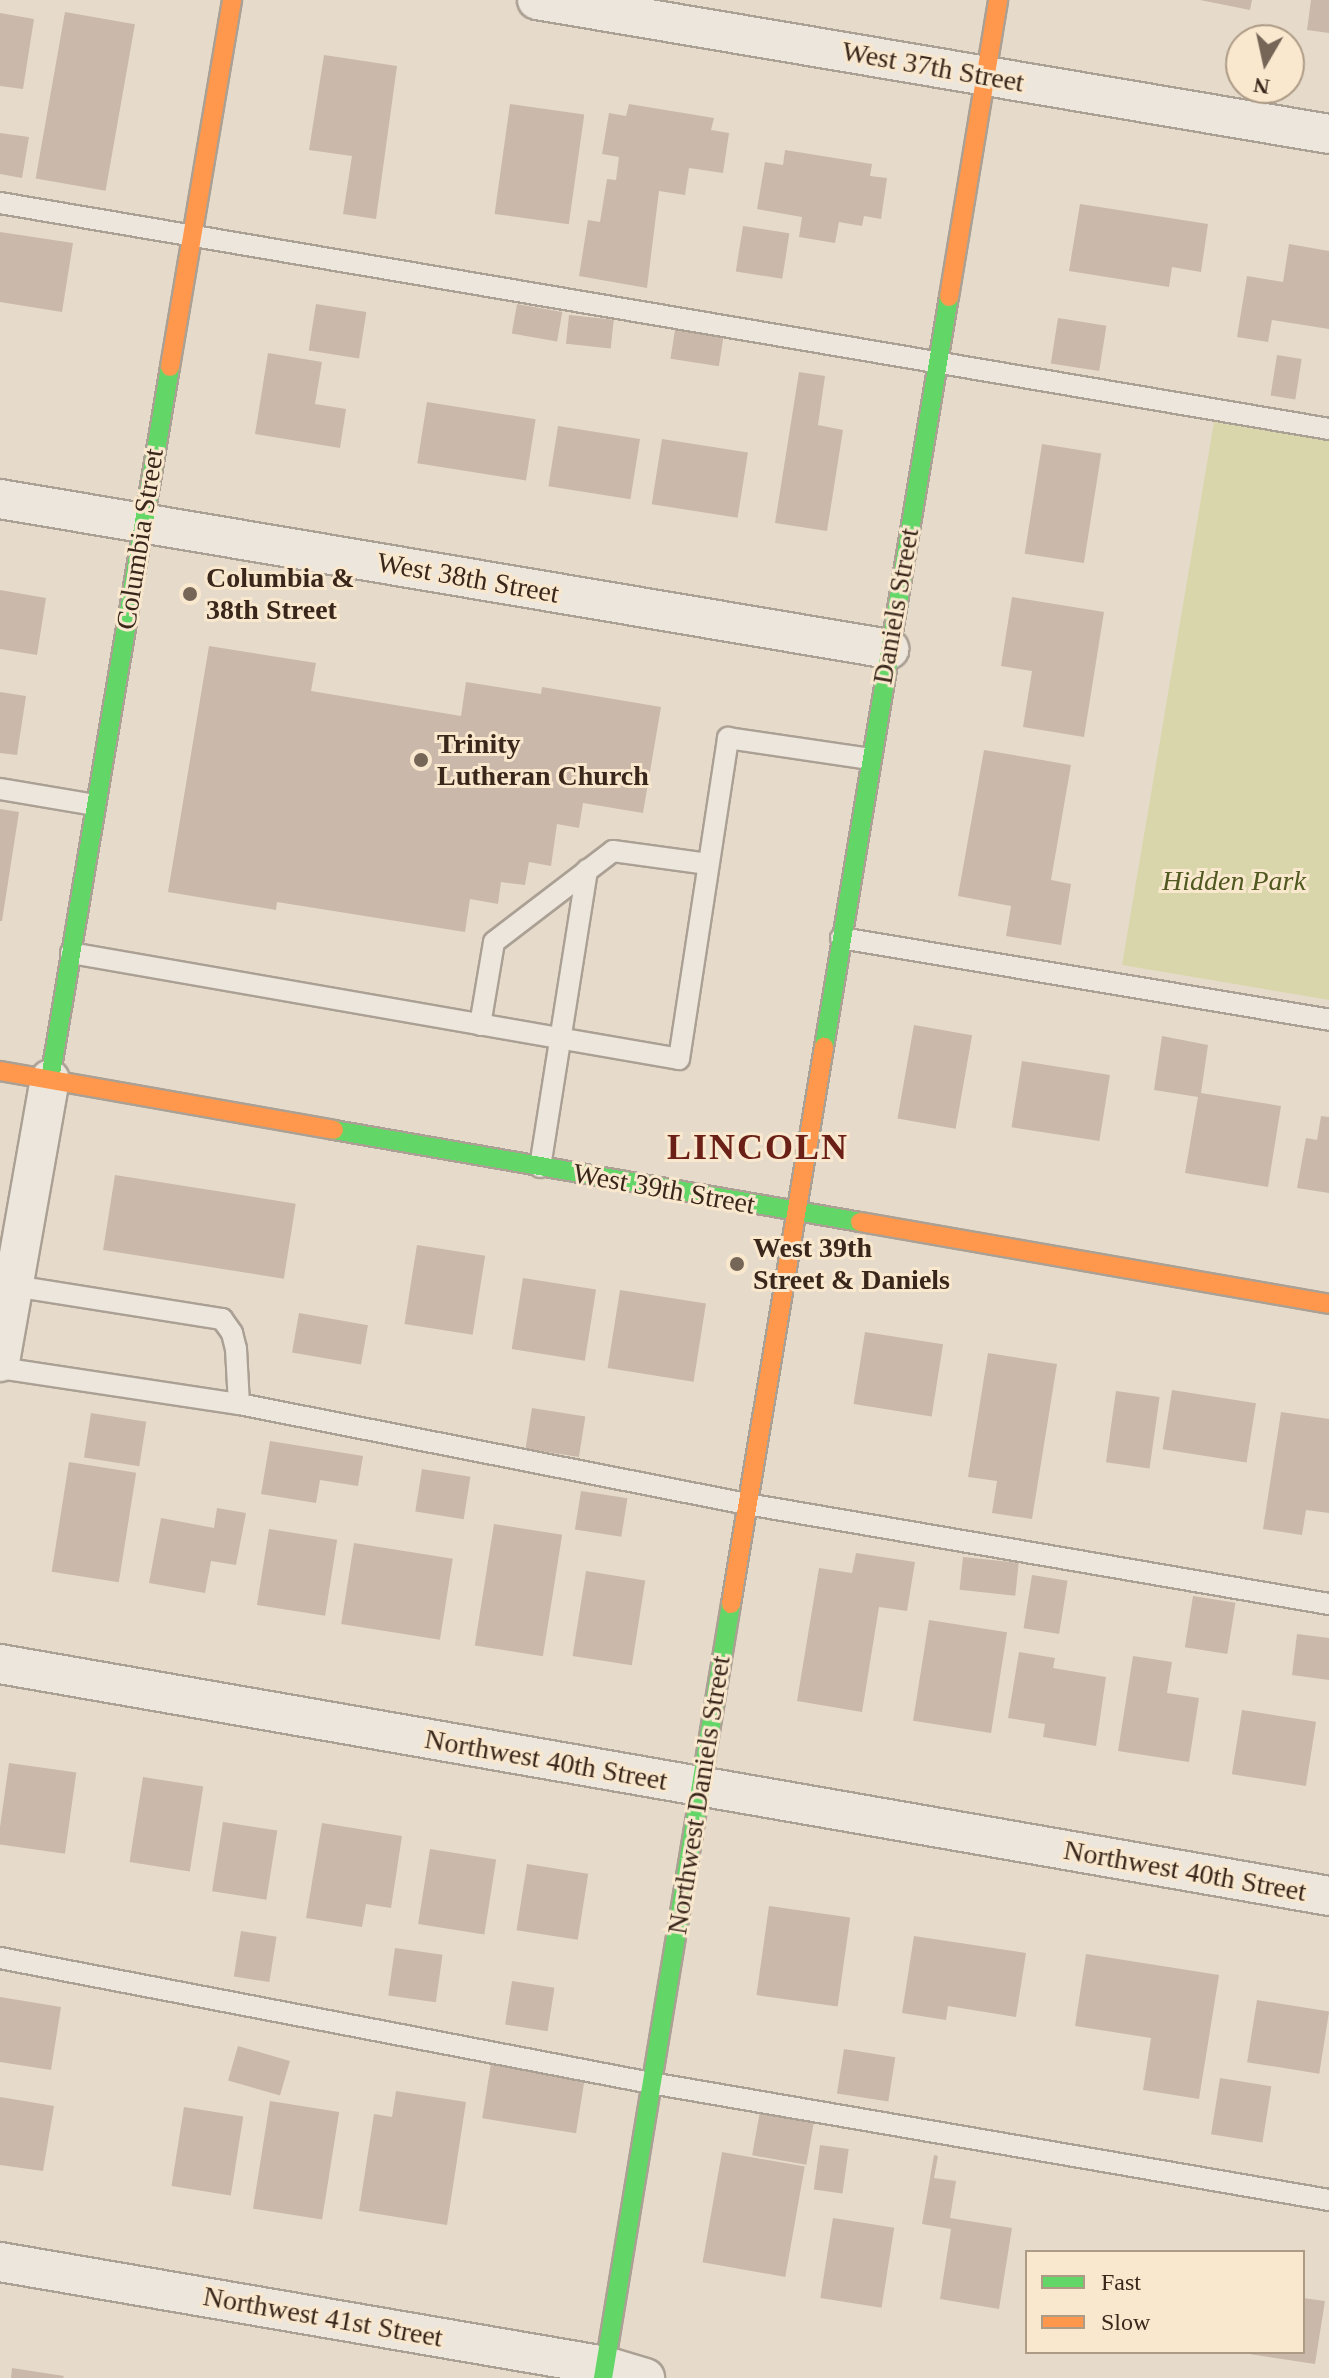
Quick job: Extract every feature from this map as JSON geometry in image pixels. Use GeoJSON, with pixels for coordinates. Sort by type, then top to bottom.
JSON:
{"type":"FeatureCollection","features":[{"type":"Feature","properties":{"kind":"street","name":"Columbia Street"},"geometry":{"type":"LineString","coordinates":[[50,1079],[232,0]]}},
{"type":"Feature","properties":{"kind":"street","name":"West 37th Street"},"geometry":{"type":"LineString","coordinates":[[537,0],[1329,134]]}},
{"type":"Feature","properties":{"kind":"street","name":"Daniels Street"},"geometry":{"type":"LineString","coordinates":[[795,1212],[998,0]]}},
{"type":"Feature","properties":{"kind":"street","name":"West 38th Street"},"geometry":{"type":"LineString","coordinates":[[0,499],[889,649]]}},
{"type":"Feature","properties":{"kind":"street","name":"West 39th Street"},"geometry":{"type":"LineString","coordinates":[[0,1071],[1329,1304]]}},
{"type":"Feature","properties":{"kind":"street"},"geometry":{"type":"LineString","coordinates":[[0,1365],[50,1079]]}},
{"type":"Feature","properties":{"kind":"street","name":"Northwest Daniels Street"},"geometry":{"type":"LineString","coordinates":[[604,2372],[795,1212]]}},
{"type":"Feature","properties":{"kind":"street","name":"Northwest 40th Street"},"geometry":{"type":"LineString","coordinates":[[0,1664],[1329,1896]]}},
{"type":"Feature","properties":{"kind":"street","name":"Northwest 41st Street"},"geometry":{"type":"LineString","coordinates":[[0,2262],[645,2378]]}},
{"type":"Feature","properties":{"kind":"lane"},"geometry":{"type":"LineString","coordinates":[[0,203],[1329,429]]}},
{"type":"Feature","properties":{"kind":"lane"},"geometry":{"type":"LineString","coordinates":[[71,953],[679,1059],[728,738],[870,759]]}},
{"type":"Feature","properties":{"kind":"lane"},"geometry":{"type":"LineString","coordinates":[[0,789],[95,805]]}},
{"type":"Feature","properties":{"kind":"lane"},"geometry":{"type":"LineString","coordinates":[[480,1025],[494,942],[613,851],[708,864]]}},
{"type":"Feature","properties":{"kind":"lane"},"geometry":{"type":"LineString","coordinates":[[540,1167],[587,870]]}},
{"type":"Feature","properties":{"kind":"lane"},"geometry":{"type":"LineString","coordinates":[[841,938],[1329,1020]]}},
{"type":"Feature","properties":{"kind":"lane"},"geometry":{"type":"LineString","coordinates":[[14,1286],[222,1319],[227,1322],[234,1341],[239,1404]]}},
{"type":"Feature","properties":{"kind":"lane"},"geometry":{"type":"LineString","coordinates":[[0,1365],[239,1404],[747,1504],[1329,1604]]}},
{"type":"Feature","properties":{"kind":"lane"},"geometry":{"type":"LineString","coordinates":[[0,1958],[651,2083],[1329,2200]]}},
{"type":"Feature","properties":{"kind":"green space","name":"Hidden Park"},"geometry":{"type":"Polygon","coordinates":[[[1214,422],[1329,441],[1329,1000],[1122,965],[1214,422]]]}},
{"type":"Feature","properties":{"kind":"building"},"geometry":{"type":"Polygon","coordinates":[[[1200,0],[1252,0],[1250,10],[1200,0]]]}},
{"type":"Feature","properties":{"kind":"building"},"geometry":{"type":"Polygon","coordinates":[[[1311,0],[1329,0],[1329,33],[1307,30],[1311,0]]]}},
{"type":"Feature","properties":{"kind":"building"},"geometry":{"type":"Polygon","coordinates":[[[65,12],[135,24],[106,191],[36,178],[65,12]]]}},
{"type":"Feature","properties":{"kind":"building"},"geometry":{"type":"Polygon","coordinates":[[[0,13],[34,19],[23,89],[0,86],[0,13]]]}},
{"type":"Feature","properties":{"kind":"building"},"geometry":{"type":"Polygon","coordinates":[[[324,55],[397,66],[376,219],[343,214],[352,156],[309,150],[324,55]]]}},
{"type":"Feature","properties":{"kind":"building"},"geometry":{"type":"Polygon","coordinates":[[[510,104],[584,114],[569,224],[495,214],[510,104]]]}},
{"type":"Feature","properties":{"kind":"building"},"geometry":{"type":"Polygon","coordinates":[[[629,104],[714,118],[711,130],[729,133],[723,173],[689,168],[685,195],[659,191],[647,288],[579,276],[588,220],[600,222],[607,179],[616,180],[619,157],[602,154],[609,113],[626,116],[629,104]]]}},
{"type":"Feature","properties":{"kind":"building"},"geometry":{"type":"Polygon","coordinates":[[[0,133],[29,137],[22,178],[0,174],[0,133]]]}},
{"type":"Feature","properties":{"kind":"building"},"geometry":{"type":"Polygon","coordinates":[[[785,150],[872,164],[870,176],[887,178],[881,219],[864,216],[862,226],[839,222],[835,243],[799,237],[802,217],[757,209],[765,162],[783,165],[785,150]]]}},
{"type":"Feature","properties":{"kind":"building"},"geometry":{"type":"Polygon","coordinates":[[[1080,204],[1208,224],[1201,272],[1172,267],[1169,287],[1069,271],[1080,204]]]}},
{"type":"Feature","properties":{"kind":"building"},"geometry":{"type":"Polygon","coordinates":[[[743,226],[789,233],[782,279],[736,271],[743,226]]]}},
{"type":"Feature","properties":{"kind":"building"},"geometry":{"type":"Polygon","coordinates":[[[0,232],[73,243],[62,312],[0,302],[0,232]]]}},
{"type":"Feature","properties":{"kind":"building"},"geometry":{"type":"Polygon","coordinates":[[[1289,244],[1329,251],[1329,329],[1272,320],[1268,342],[1237,337],[1247,276],[1283,282],[1289,244]]]}},
{"type":"Feature","properties":{"kind":"building"},"geometry":{"type":"Polygon","coordinates":[[[316,304],[366,312],[359,358],[309,350],[316,304]]]}},
{"type":"Feature","properties":{"kind":"building"},"geometry":{"type":"Polygon","coordinates":[[[517,304],[562,312],[557,342],[512,334],[517,304]]]}},
{"type":"Feature","properties":{"kind":"building"},"geometry":{"type":"Polygon","coordinates":[[[569,315],[614,320],[611,349],[566,344],[569,315]]]}},
{"type":"Feature","properties":{"kind":"building"},"geometry":{"type":"Polygon","coordinates":[[[1058,318],[1106,326],[1099,371],[1051,363],[1058,318]]]}},
{"type":"Feature","properties":{"kind":"building"},"geometry":{"type":"Polygon","coordinates":[[[675,330],[723,338],[719,366],[670,359],[675,330]]]}},
{"type":"Feature","properties":{"kind":"building"},"geometry":{"type":"Polygon","coordinates":[[[268,353],[322,362],[315,404],[346,409],[340,448],[255,434],[268,353]]]}},
{"type":"Feature","properties":{"kind":"building"},"geometry":{"type":"Polygon","coordinates":[[[1277,355],[1302,359],[1295,399],[1271,395],[1277,355]]]}},
{"type":"Feature","properties":{"kind":"building"},"geometry":{"type":"Polygon","coordinates":[[[799,372],[825,376],[818,425],[843,430],[827,531],[775,523],[799,372]]]}},
{"type":"Feature","properties":{"kind":"building"},"geometry":{"type":"Polygon","coordinates":[[[427,402],[536,419],[526,480],[417,463],[427,402]]]}},
{"type":"Feature","properties":{"kind":"building"},"geometry":{"type":"Polygon","coordinates":[[[558,426],[640,439],[630,499],[548,486],[558,426]]]}},
{"type":"Feature","properties":{"kind":"building"},"geometry":{"type":"Polygon","coordinates":[[[662,439],[748,453],[738,518],[652,504],[662,439]]]}},
{"type":"Feature","properties":{"kind":"building"},"geometry":{"type":"Polygon","coordinates":[[[1042,444],[1101,453],[1084,563],[1025,554],[1042,444]]]}},
{"type":"Feature","properties":{"kind":"building"},"geometry":{"type":"Polygon","coordinates":[[[0,590],[46,598],[37,655],[0,649],[0,590]]]}},
{"type":"Feature","properties":{"kind":"building"},"geometry":{"type":"Polygon","coordinates":[[[1012,597],[1104,612],[1084,737],[1023,727],[1032,671],[1001,666],[1012,597]]]}},
{"type":"Feature","properties":{"kind":"building","name":"Trinity Lutheran Church"},"geometry":{"type":"Polygon","coordinates":[[[209,646],[316,663],[311,691],[461,716],[466,682],[541,694],[542,687],[661,707],[643,813],[583,803],[579,828],[557,824],[551,866],[529,862],[525,885],[501,882],[498,904],[470,899],[465,932],[277,902],[276,910],[168,892],[209,646]]]}},
{"type":"Feature","properties":{"kind":"building"},"geometry":{"type":"Polygon","coordinates":[[[0,692],[26,696],[17,755],[0,753],[0,692]]]}},
{"type":"Feature","properties":{"kind":"building"},"geometry":{"type":"Polygon","coordinates":[[[984,750],[1071,765],[1051,880],[1071,884],[1061,945],[1006,936],[1011,906],[958,896],[984,750]]]}},
{"type":"Feature","properties":{"kind":"building"},"geometry":{"type":"Polygon","coordinates":[[[0,809],[19,812],[2,921],[0,921],[0,809]]]}},
{"type":"Feature","properties":{"kind":"building"},"geometry":{"type":"Polygon","coordinates":[[[914,1025],[972,1035],[956,1129],[898,1119],[914,1025]]]}},
{"type":"Feature","properties":{"kind":"building"},"geometry":{"type":"Polygon","coordinates":[[[1162,1036],[1208,1045],[1201,1093],[1281,1106],[1268,1187],[1185,1173],[1198,1097],[1154,1090],[1162,1036]]]}},
{"type":"Feature","properties":{"kind":"building"},"geometry":{"type":"Polygon","coordinates":[[[1022,1061],[1110,1075],[1099,1141],[1012,1127],[1022,1061]]]}},
{"type":"Feature","properties":{"kind":"building"},"geometry":{"type":"Polygon","coordinates":[[[1321,1116],[1329,1117],[1329,1193],[1297,1188],[1306,1138],[1317,1140],[1321,1116]]]}},
{"type":"Feature","properties":{"kind":"building"},"geometry":{"type":"Polygon","coordinates":[[[115,1175],[296,1204],[284,1279],[103,1250],[115,1175]]]}},
{"type":"Feature","properties":{"kind":"building"},"geometry":{"type":"Polygon","coordinates":[[[417,1245],[485,1256],[473,1335],[404,1324],[417,1245]]]}},
{"type":"Feature","properties":{"kind":"building"},"geometry":{"type":"Polygon","coordinates":[[[523,1278],[596,1290],[585,1361],[512,1349],[523,1278]]]}},
{"type":"Feature","properties":{"kind":"building"},"geometry":{"type":"Polygon","coordinates":[[[620,1290],[706,1304],[694,1382],[608,1368],[620,1290]]]}},
{"type":"Feature","properties":{"kind":"building"},"geometry":{"type":"Polygon","coordinates":[[[299,1313],[368,1325],[361,1365],[292,1352],[299,1313]]]}},
{"type":"Feature","properties":{"kind":"building"},"geometry":{"type":"Polygon","coordinates":[[[865,1332],[943,1344],[932,1416],[854,1404],[865,1332]]]}},
{"type":"Feature","properties":{"kind":"building"},"geometry":{"type":"Polygon","coordinates":[[[988,1353],[1057,1364],[1032,1519],[992,1513],[997,1481],[968,1477],[988,1353]]]}},
{"type":"Feature","properties":{"kind":"building"},"geometry":{"type":"Polygon","coordinates":[[[1172,1390],[1256,1403],[1247,1463],[1163,1449],[1172,1390]]]}},
{"type":"Feature","properties":{"kind":"building"},"geometry":{"type":"Polygon","coordinates":[[[1116,1391],[1160,1397],[1150,1468],[1106,1462],[1116,1391]]]}},
{"type":"Feature","properties":{"kind":"building"},"geometry":{"type":"Polygon","coordinates":[[[532,1408],[585,1416],[579,1457],[526,1448],[532,1408]]]}},
{"type":"Feature","properties":{"kind":"building"},"geometry":{"type":"Polygon","coordinates":[[[1281,1412],[1329,1419],[1329,1513],[1306,1510],[1302,1535],[1263,1529],[1281,1412]]]}},
{"type":"Feature","properties":{"kind":"building"},"geometry":{"type":"Polygon","coordinates":[[[91,1413],[146,1422],[139,1466],[84,1457],[91,1413]]]}},
{"type":"Feature","properties":{"kind":"building"},"geometry":{"type":"Polygon","coordinates":[[[270,1441],[363,1456],[358,1486],[320,1480],[316,1503],[261,1494],[270,1441]]]}},
{"type":"Feature","properties":{"kind":"building"},"geometry":{"type":"Polygon","coordinates":[[[69,1462],[136,1473],[119,1582],[52,1572],[69,1462]]]}},
{"type":"Feature","properties":{"kind":"building"},"geometry":{"type":"Polygon","coordinates":[[[422,1469],[470,1477],[464,1519],[415,1511],[422,1469]]]}},
{"type":"Feature","properties":{"kind":"building"},"geometry":{"type":"Polygon","coordinates":[[[581,1491],[627,1498],[621,1537],[575,1530],[581,1491]]]}},
{"type":"Feature","properties":{"kind":"building"},"geometry":{"type":"Polygon","coordinates":[[[217,1508],[246,1513],[236,1565],[211,1561],[205,1593],[149,1583],[161,1518],[214,1528],[217,1508]]]}},
{"type":"Feature","properties":{"kind":"building"},"geometry":{"type":"Polygon","coordinates":[[[494,1524],[562,1535],[543,1656],[475,1645],[494,1524]]]}},
{"type":"Feature","properties":{"kind":"building"},"geometry":{"type":"Polygon","coordinates":[[[269,1529],[337,1540],[325,1616],[257,1605],[269,1529]]]}},
{"type":"Feature","properties":{"kind":"building"},"geometry":{"type":"Polygon","coordinates":[[[354,1543],[453,1559],[440,1640],[341,1624],[354,1543]]]}},
{"type":"Feature","properties":{"kind":"building"},"geometry":{"type":"Polygon","coordinates":[[[856,1553],[915,1562],[907,1611],[879,1607],[862,1712],[797,1701],[819,1568],[852,1573],[856,1553]]]}},
{"type":"Feature","properties":{"kind":"building"},"geometry":{"type":"Polygon","coordinates":[[[963,1557],[1019,1563],[1015,1596],[960,1590],[963,1557]]]}},
{"type":"Feature","properties":{"kind":"building"},"geometry":{"type":"Polygon","coordinates":[[[586,1571],[645,1580],[632,1665],[573,1656],[586,1571]]]}},
{"type":"Feature","properties":{"kind":"building"},"geometry":{"type":"Polygon","coordinates":[[[1032,1575],[1068,1581],[1059,1634],[1024,1628],[1032,1575]]]}},
{"type":"Feature","properties":{"kind":"building"},"geometry":{"type":"Polygon","coordinates":[[[1193,1596],[1235,1603],[1227,1654],[1185,1647],[1193,1596]]]}},
{"type":"Feature","properties":{"kind":"building"},"geometry":{"type":"Polygon","coordinates":[[[929,1620],[1007,1632],[991,1733],[913,1721],[929,1620]]]}},
{"type":"Feature","properties":{"kind":"building"},"geometry":{"type":"Polygon","coordinates":[[[1297,1634],[1329,1638],[1329,1680],[1292,1675],[1297,1634]]]}},
{"type":"Feature","properties":{"kind":"building"},"geometry":{"type":"Polygon","coordinates":[[[1019,1652],[1055,1658],[1053,1668],[1106,1677],[1096,1746],[1043,1737],[1045,1724],[1008,1718],[1019,1652]]]}},
{"type":"Feature","properties":{"kind":"building"},"geometry":{"type":"Polygon","coordinates":[[[1133,1656],[1172,1662],[1167,1693],[1199,1698],[1189,1762],[1118,1751],[1133,1656]]]}},
{"type":"Feature","properties":{"kind":"building"},"geometry":{"type":"Polygon","coordinates":[[[1242,1710],[1316,1722],[1306,1786],[1232,1774],[1242,1710]]]}},
{"type":"Feature","properties":{"kind":"building"},"geometry":{"type":"Polygon","coordinates":[[[9,1763],[76,1772],[65,1854],[0,1845],[9,1763]]]}},
{"type":"Feature","properties":{"kind":"building"},"geometry":{"type":"Polygon","coordinates":[[[143,1777],[203,1787],[190,1871],[130,1862],[143,1777]]]}},
{"type":"Feature","properties":{"kind":"building"},"geometry":{"type":"Polygon","coordinates":[[[223,1822],[277,1831],[266,1900],[212,1891],[223,1822]]]}},
{"type":"Feature","properties":{"kind":"building"},"geometry":{"type":"Polygon","coordinates":[[[322,1823],[402,1836],[391,1908],[366,1904],[362,1927],[306,1918],[322,1823]]]}},
{"type":"Feature","properties":{"kind":"building"},"geometry":{"type":"Polygon","coordinates":[[[430,1849],[496,1859],[484,1935],[418,1924],[430,1849]]]}},
{"type":"Feature","properties":{"kind":"building"},"geometry":{"type":"Polygon","coordinates":[[[527,1864],[588,1874],[578,1940],[517,1930],[527,1864]]]}},
{"type":"Feature","properties":{"kind":"building"},"geometry":{"type":"Polygon","coordinates":[[[769,1906],[850,1917],[838,2007],[756,1995],[769,1906]]]}},
{"type":"Feature","properties":{"kind":"building"},"geometry":{"type":"Polygon","coordinates":[[[241,1931],[277,1937],[269,1982],[234,1976],[241,1931]]]}},
{"type":"Feature","properties":{"kind":"building"},"geometry":{"type":"Polygon","coordinates":[[[914,1936],[1026,1953],[1016,2017],[948,2006],[946,2020],[902,2013],[914,1936]]]}},
{"type":"Feature","properties":{"kind":"building"},"geometry":{"type":"Polygon","coordinates":[[[395,1948],[443,1955],[436,2002],[388,1996],[395,1948]]]}},
{"type":"Feature","properties":{"kind":"building"},"geometry":{"type":"Polygon","coordinates":[[[1086,1954],[1219,1975],[1199,2099],[1143,2090],[1151,2038],[1075,2026],[1086,1954]]]}},
{"type":"Feature","properties":{"kind":"building"},"geometry":{"type":"Polygon","coordinates":[[[512,1981],[554,1988],[548,2031],[505,2024],[512,1981]]]}},
{"type":"Feature","properties":{"kind":"building"},"geometry":{"type":"Polygon","coordinates":[[[0,1997],[61,2007],[51,2070],[0,2062],[0,1997]]]}},
{"type":"Feature","properties":{"kind":"building"},"geometry":{"type":"Polygon","coordinates":[[[1257,2000],[1329,2011],[1319,2074],[1247,2062],[1257,2000]]]}},
{"type":"Feature","properties":{"kind":"building"},"geometry":{"type":"Polygon","coordinates":[[[238,2046],[290,2061],[280,2095],[228,2081],[238,2046]]]}},
{"type":"Feature","properties":{"kind":"building"},"geometry":{"type":"Polygon","coordinates":[[[844,2049],[895,2057],[888,2102],[837,2093],[844,2049]]]}},
{"type":"Feature","properties":{"kind":"building"},"geometry":{"type":"Polygon","coordinates":[[[491,2063],[585,2078],[576,2133],[482,2118],[491,2063]]]}},
{"type":"Feature","properties":{"kind":"building"},"geometry":{"type":"Polygon","coordinates":[[[1220,2078],[1271,2086],[1262,2142],[1211,2134],[1220,2078]]]}},
{"type":"Feature","properties":{"kind":"building"},"geometry":{"type":"Polygon","coordinates":[[[396,2091],[466,2102],[447,2225],[359,2211],[374,2114],[392,2117],[396,2091]]]}},
{"type":"Feature","properties":{"kind":"building"},"geometry":{"type":"Polygon","coordinates":[[[0,2097],[54,2106],[43,2171],[0,2165],[0,2097]]]}},
{"type":"Feature","properties":{"kind":"building"},"geometry":{"type":"Polygon","coordinates":[[[270,2101],[339,2112],[322,2220],[253,2209],[270,2101]]]}},
{"type":"Feature","properties":{"kind":"building"},"geometry":{"type":"Polygon","coordinates":[[[184,2107],[243,2116],[231,2195],[171,2186],[184,2107]]]}},
{"type":"Feature","properties":{"kind":"building"},"geometry":{"type":"Polygon","coordinates":[[[760,2111],[814,2121],[806,2165],[752,2155],[760,2111]]]}},
{"type":"Feature","properties":{"kind":"building"},"geometry":{"type":"Polygon","coordinates":[[[820,2145],[849,2149],[842,2194],[814,2190],[820,2145]]]}},
{"type":"Feature","properties":{"kind":"building"},"geometry":{"type":"Polygon","coordinates":[[[722,2152],[805,2167],[785,2277],[703,2262],[722,2152]]]}},
{"type":"Feature","properties":{"kind":"building"},"geometry":{"type":"Polygon","coordinates":[[[934,2155],[938,2156],[934,2178],[956,2181],[950,2218],[1012,2228],[999,2309],[940,2299],[951,2229],[922,2224],[934,2155]]]}},
{"type":"Feature","properties":{"kind":"building"},"geometry":{"type":"Polygon","coordinates":[[[833,2218],[894,2228],[882,2308],[820,2298],[833,2218]]]}},
{"type":"Feature","properties":{"kind":"building"},"geometry":{"type":"Polygon","coordinates":[[[1305,2298],[1325,2301],[1315,2364],[1249,2354],[1305,2354],[1305,2298]]]}},
{"type":"Feature","properties":{"kind":"building"},"geometry":{"type":"Polygon","coordinates":[[[12,2368],[64,2376],[11,2378],[12,2368]]]}},
{"type":"Feature","properties":{"kind":"traffic: fast"},"geometry":{"type":"LineString","coordinates":[[824,1047],[949,297]]}},
{"type":"Feature","properties":{"kind":"traffic: fast"},"geometry":{"type":"LineString","coordinates":[[50,1079],[170,367]]}},
{"type":"Feature","properties":{"kind":"traffic: fast"},"geometry":{"type":"LineString","coordinates":[[334,1130],[860,1222]]}},
{"type":"Feature","properties":{"kind":"traffic: fast"},"geometry":{"type":"LineString","coordinates":[[603,2378],[731,1604]]}},
{"type":"Feature","properties":{"kind":"traffic: slow"},"geometry":{"type":"LineString","coordinates":[[170,367],[232,0]]}},
{"type":"Feature","properties":{"kind":"traffic: slow"},"geometry":{"type":"LineString","coordinates":[[949,297],[998,0]]}},
{"type":"Feature","properties":{"kind":"traffic: slow"},"geometry":{"type":"LineString","coordinates":[[731,1604],[824,1047]]}},
{"type":"Feature","properties":{"kind":"traffic: slow"},"geometry":{"type":"LineString","coordinates":[[0,1071],[334,1130]]}},
{"type":"Feature","properties":{"kind":"traffic: slow"},"geometry":{"type":"LineString","coordinates":[[860,1222],[1329,1304]]}},
{"type":"Feature","properties":{"kind":"place","name":"Columbia & 38th Street"},"geometry":{"type":"Point","coordinates":[190,594]}},
{"type":"Feature","properties":{"kind":"place","name":"Trinity Lutheran Church"},"geometry":{"type":"Point","coordinates":[421,760]}},
{"type":"Feature","properties":{"kind":"place","name":"West 39th Street & Daniels"},"geometry":{"type":"Point","coordinates":[737,1264]}},
{"type":"Feature","properties":{"kind":"district","name":"LINCOLN"},"geometry":{"type":"Point","coordinates":[758,1148]}}]}
